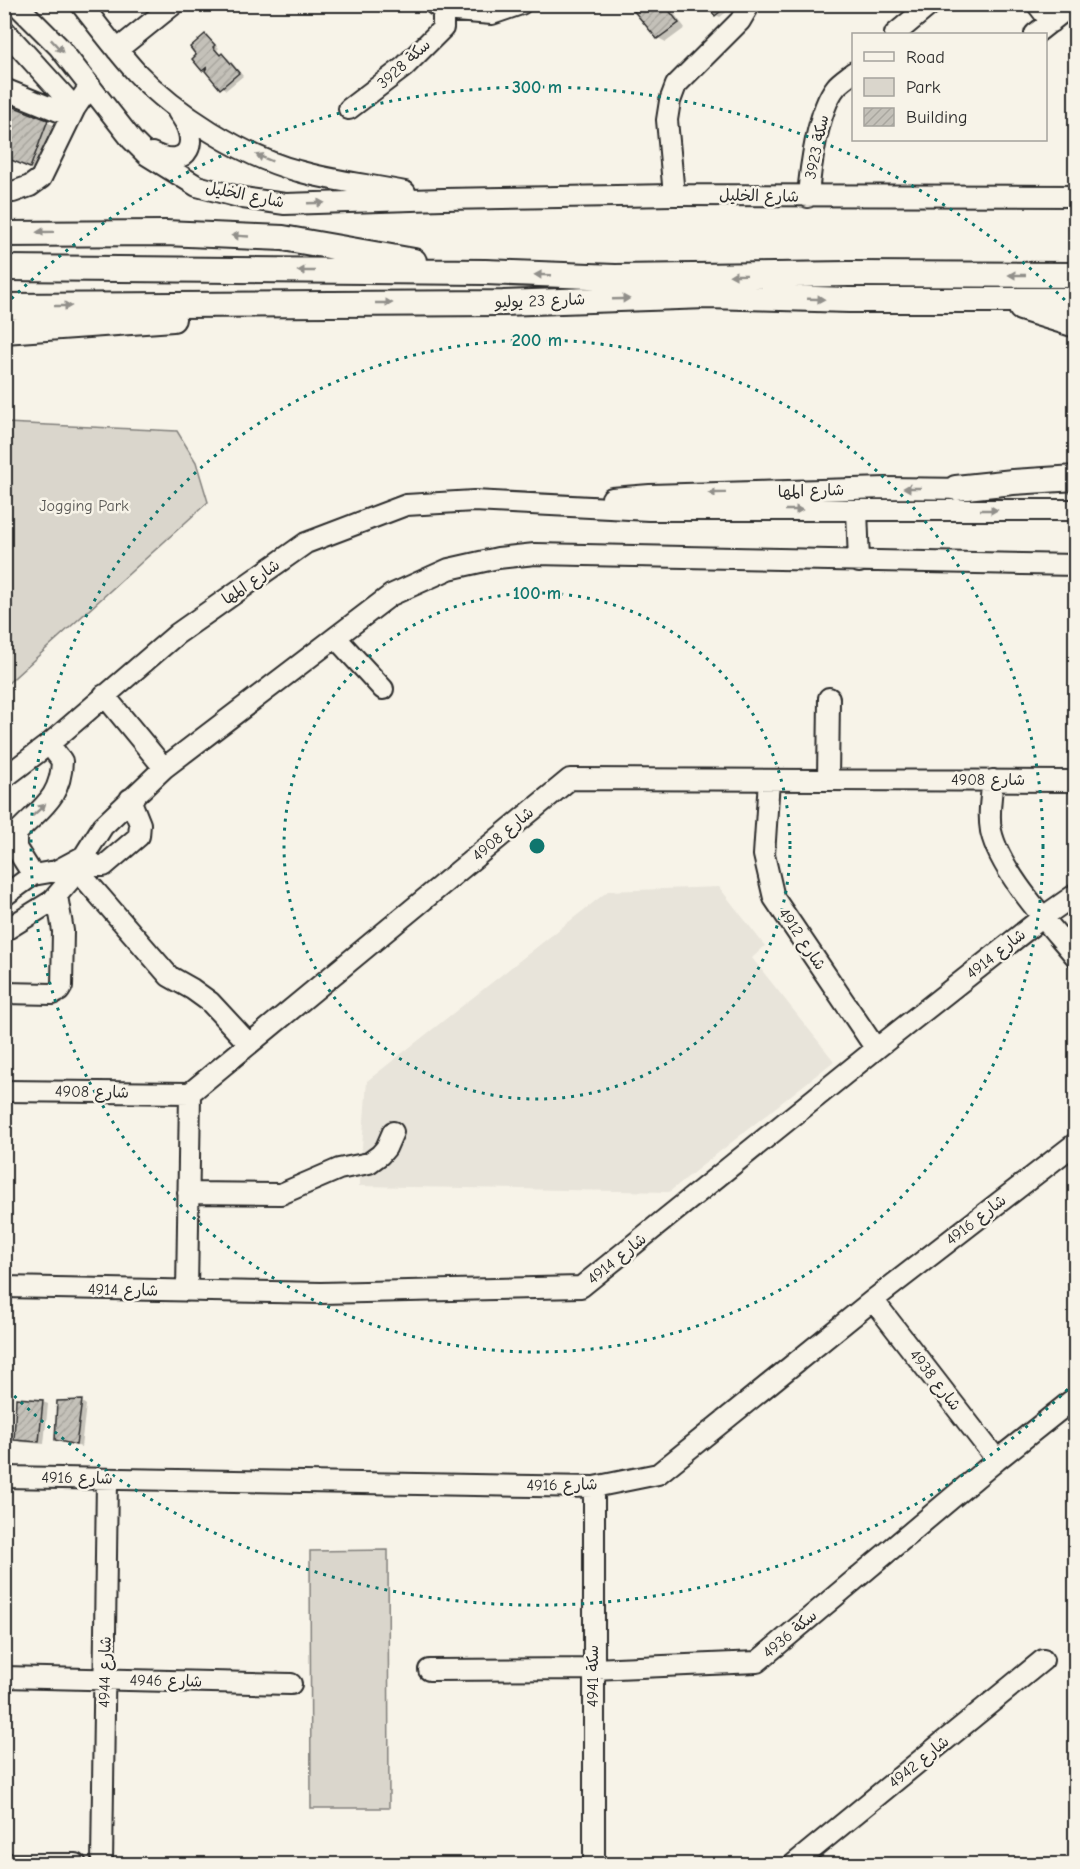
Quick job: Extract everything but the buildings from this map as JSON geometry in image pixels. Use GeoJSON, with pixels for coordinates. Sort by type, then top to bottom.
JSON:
{"type":"FeatureCollection","features":[{"type":"Feature","properties":{"kind":"main road"},"geometry":{"type":"LineString","coordinates":[[4,234],[165,232],[283,238],[485,272]]}},
{"type":"Feature","properties":{"kind":"main road","name":"شارع 23 يوليو"},"geometry":{"type":"LineString","coordinates":[[4,268],[485,272],[615,277],[849,274],[1076,275]]}},
{"type":"Feature","properties":{"kind":"main road","name":"شارع 23 يوليو"},"geometry":{"type":"LineString","coordinates":[[4,306],[503,303],[707,296],[849,300],[1076,300]]}},
{"type":"Feature","properties":{"kind":"main road"},"geometry":{"type":"LineString","coordinates":[[996,300],[1076,325]]}},
{"type":"Feature","properties":{"kind":"main road"},"geometry":{"type":"LineString","coordinates":[[4,331],[124,324],[339,303]]}},
{"type":"Feature","properties":{"kind":"main road"},"geometry":{"type":"LineString","coordinates":[[956,489],[1076,478]]}},
{"type":"Feature","properties":{"kind":"street","name":"شارع الخليل"},"geometry":{"type":"LineString","coordinates":[[16,4],[59,47],[132,140],[147,155],[197,186],[243,198],[285,204],[674,195],[1076,196]]}},
{"type":"Feature","properties":{"kind":"street","name":"شارع الخليل"},"geometry":{"type":"LineString","coordinates":[[81,4],[117,50],[167,100],[202,126],[246,151],[297,171],[443,199]]}},
{"type":"Feature","properties":{"kind":"street"},"geometry":{"type":"LineString","coordinates":[[117,50],[174,4]]}},
{"type":"Feature","properties":{"kind":"street","name":"سكة 3928"},"geometry":{"type":"LineString","coordinates":[[349,109],[404,67],[443,28],[438,7],[492,14],[521,4]]}},
{"type":"Feature","properties":{"kind":"street"},"geometry":{"type":"LineString","coordinates":[[674,195],[667,120],[670,100],[676,85],[740,21],[750,4]]}},
{"type":"Feature","properties":{"kind":"street"},"geometry":{"type":"LineString","coordinates":[[896,33],[931,4]]}},
{"type":"Feature","properties":{"kind":"street"},"geometry":{"type":"LineString","coordinates":[[1037,4],[1041,30]]}},
{"type":"Feature","properties":{"kind":"street"},"geometry":{"type":"LineString","coordinates":[[1041,30],[1073,4]]}},
{"type":"Feature","properties":{"kind":"street"},"geometry":{"type":"LineString","coordinates":[[4,30],[73,112]]}},
{"type":"Feature","properties":{"kind":"street","name":"سكة 3923"},"geometry":{"type":"LineString","coordinates":[[808,197],[812,159],[825,109],[835,88],[852,74]]}},
{"type":"Feature","properties":{"kind":"street"},"geometry":{"type":"LineString","coordinates":[[4,192],[30,186],[41,178],[73,112],[90,86]]}},
{"type":"Feature","properties":{"kind":"street"},"geometry":{"type":"LineString","coordinates":[[4,89],[73,112]]}},
{"type":"Feature","properties":{"kind":"street"},"geometry":{"type":"LineString","coordinates":[[132,140],[159,156],[180,157],[186,152],[190,145],[189,127],[167,100]]}},
{"type":"Feature","properties":{"kind":"street","name":"شارع المها"},"geometry":{"type":"LineString","coordinates":[[546,504],[650,495],[886,488],[1076,489]]}},
{"type":"Feature","properties":{"kind":"street","name":"شارع المها"},"geometry":{"type":"LineString","coordinates":[[4,778],[49,744],[177,634],[306,543],[406,505],[474,501],[649,510],[1076,510]]}},
{"type":"Feature","properties":{"kind":"street"},"geometry":{"type":"LineString","coordinates":[[1037,510],[1057,504],[1076,502]]}},
{"type":"Feature","properties":{"kind":"street"},"geometry":{"type":"LineString","coordinates":[[857,510],[859,562]]}},
{"type":"Feature","properties":{"kind":"street"},"geometry":{"type":"LineString","coordinates":[[4,931],[57,896],[81,864],[103,826],[164,768],[391,595],[449,569],[498,558],[535,554],[1076,566]]}},
{"type":"Feature","properties":{"kind":"street"},"geometry":{"type":"LineString","coordinates":[[336,638],[383,689]]}},
{"type":"Feature","properties":{"kind":"street"},"geometry":{"type":"LineString","coordinates":[[104,695],[164,768]]}},
{"type":"Feature","properties":{"kind":"street"},"geometry":{"type":"LineString","coordinates":[[828,780],[829,698]]}},
{"type":"Feature","properties":{"kind":"street"},"geometry":{"type":"LineString","coordinates":[[33,875],[16,848],[16,834],[51,800],[62,777],[62,760],[49,744]]}},
{"type":"Feature","properties":{"kind":"street","name":"4908 شارع"},"geometry":{"type":"LineString","coordinates":[[4,1091],[190,1093],[570,779],[1076,781]]}},
{"type":"Feature","properties":{"kind":"street","name":"4912 شارع"},"geometry":{"type":"LineString","coordinates":[[769,780],[764,855],[774,898],[876,1049]]}},
{"type":"Feature","properties":{"kind":"street"},"geometry":{"type":"LineString","coordinates":[[993,780],[990,816],[995,842],[1006,867],[1076,957]]}},
{"type":"Feature","properties":{"kind":"street"},"geometry":{"type":"LineString","coordinates":[[4,896],[33,875],[81,864],[104,866],[139,836],[140,824],[130,799]]}},
{"type":"Feature","properties":{"kind":"street"},"geometry":{"type":"LineString","coordinates":[[81,864],[169,976],[210,1002],[249,1044]]}},
{"type":"Feature","properties":{"kind":"street","name":"4914 شارع"},"geometry":{"type":"LineString","coordinates":[[4,1287],[321,1293],[581,1287],[876,1049],[1043,917],[1076,894]]}},
{"type":"Feature","properties":{"kind":"street"},"geometry":{"type":"LineString","coordinates":[[4,993],[53,994],[59,992],[62,986],[63,931],[57,896]]}},
{"type":"Feature","properties":{"kind":"street"},"geometry":{"type":"LineString","coordinates":[[187,1291],[190,1093]]}},
{"type":"Feature","properties":{"kind":"street"},"geometry":{"type":"LineString","coordinates":[[189,1193],[281,1194],[339,1169],[369,1163],[386,1148],[393,1132]]}},
{"type":"Feature","properties":{"kind":"street","name":"4916 شارع"},"geometry":{"type":"LineString","coordinates":[[4,1478],[594,1487],[658,1474],[873,1300],[1076,1143]]}},
{"type":"Feature","properties":{"kind":"street","name":"شارع 4938"},"geometry":{"type":"LineString","coordinates":[[873,1300],[997,1460]]}},
{"type":"Feature","properties":{"kind":"street","name":"سكة 4936"},"geometry":{"type":"LineString","coordinates":[[429,1670],[593,1669],[757,1662],[997,1460],[1076,1397]]}},
{"type":"Feature","properties":{"kind":"street","name":"4944 شارع"},"geometry":{"type":"LineString","coordinates":[[102,1864],[107,1479]]}},
{"type":"Feature","properties":{"kind":"street","name":"سكة 4941"},"geometry":{"type":"LineString","coordinates":[[594,1487],[594,1864]]}},
{"type":"Feature","properties":{"kind":"street","name":"4942 شارع"},"geometry":{"type":"LineString","coordinates":[[794,1864],[1044,1660]]}},
{"type":"Feature","properties":{"kind":"street","name":"4946 شارع"},"geometry":{"type":"LineString","coordinates":[[4,1677],[291,1684]]}},
{"type":"Feature","properties":{"kind":"street"},"geometry":{"type":"LineString","coordinates":[[4,1864],[76,1864]]}},
{"type":"Feature","properties":{"kind":"shaded area"},"geometry":{"type":"Polygon","coordinates":[[[719,887],[765,946],[752,958],[834,1061],[669,1192],[359,1186],[367,1081],[608,891],[719,887]]]}},
{"type":"Feature","properties":{"kind":"green space","name":"Jogging Park"},"geometry":{"type":"Polygon","coordinates":[[[5,423],[177,431],[196,462],[208,502],[5,686],[5,423]]]}},
{"type":"Feature","properties":{"kind":"green space"},"geometry":{"type":"Polygon","coordinates":[[[388,1550],[389,1808],[311,1808],[310,1551],[388,1550]]]}}]}
